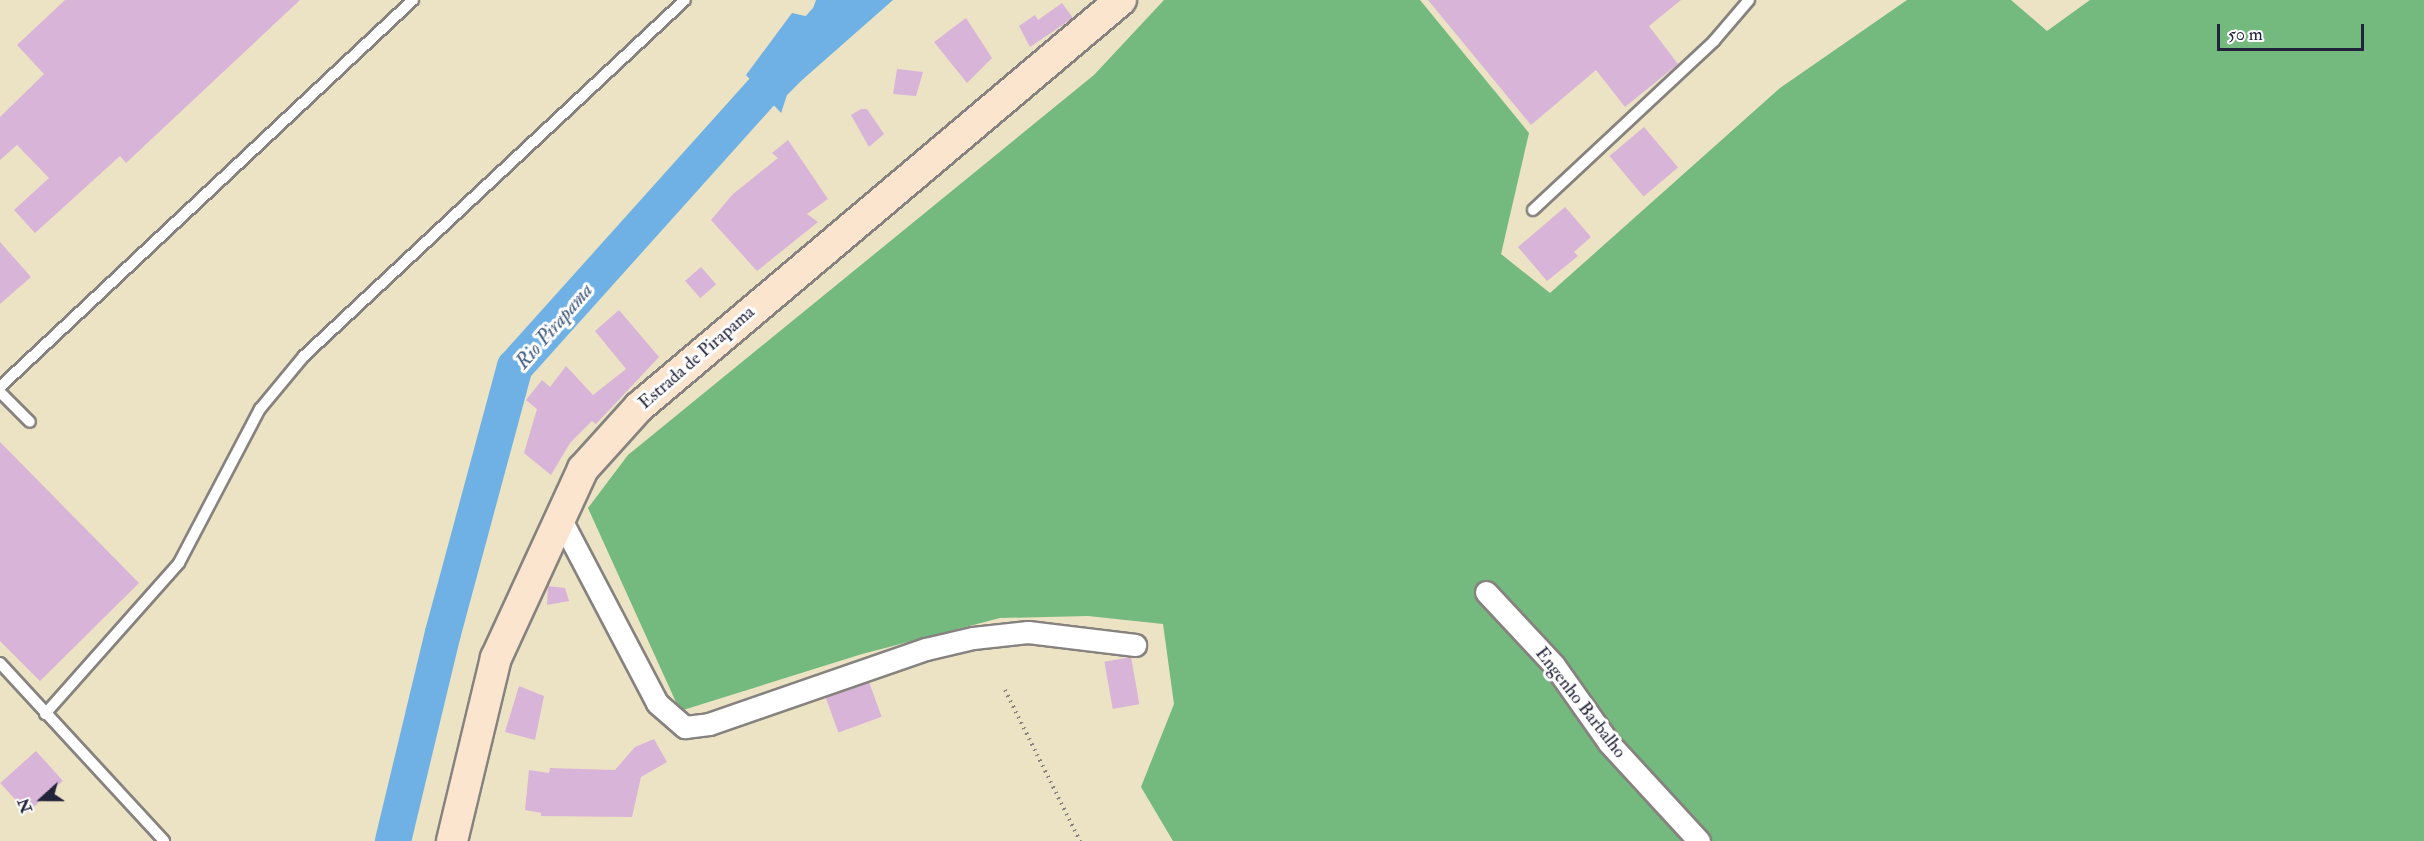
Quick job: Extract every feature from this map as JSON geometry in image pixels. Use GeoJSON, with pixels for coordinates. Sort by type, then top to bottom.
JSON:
{"type":"FeatureCollection","features":[{"type":"Feature","properties":{"kind":"main road","name":"Estrada de Pirapama"},"geometry":{"type":"LineString","coordinates":[[452,841],[496,658],[559,516],[583,469],[639,407],[1121,0]]}},
{"type":"Feature","properties":{"kind":"street"},"geometry":{"type":"LineString","coordinates":[[559,516],[657,704],[685,727],[709,724],[926,649],[973,638],[1028,632],[1135,645]]}},
{"type":"Feature","properties":{"kind":"street","name":"Engenho Barbalho"},"geometry":{"type":"LineString","coordinates":[[1485,591],[1554,665],[1609,743],[1700,841]]}},
{"type":"Feature","properties":{"kind":"lane"},"geometry":{"type":"LineString","coordinates":[[0,387],[413,0]]}},
{"type":"Feature","properties":{"kind":"lane"},"geometry":{"type":"LineString","coordinates":[[45,714],[179,563],[260,409],[304,356],[685,0]]}},
{"type":"Feature","properties":{"kind":"lane"},"geometry":{"type":"LineString","coordinates":[[1533,210],[1714,40],[1749,0]]}},
{"type":"Feature","properties":{"kind":"lane"},"geometry":{"type":"LineString","coordinates":[[0,392],[30,422]]}},
{"type":"Feature","properties":{"kind":"lane"},"geometry":{"type":"LineString","coordinates":[[0,663],[164,841]]}},
{"type":"Feature","properties":{"kind":"path"},"geometry":{"type":"LineString","coordinates":[[1005,690],[1080,841]]}},
{"type":"Feature","properties":{"kind":"green space"},"geometry":{"type":"Polygon","coordinates":[[[1164,0],[1420,0],[1529,133],[1501,254],[1550,293],[1780,88],[1907,0],[2011,0],[2047,31],[2090,0],[2424,0],[2424,841],[1173,841],[1141,787],[1174,704],[1163,624],[1088,616],[1000,618],[862,654],[680,711],[588,508],[628,455],[1094,75],[1164,0]]]}},
{"type":"Feature","properties":{"kind":"water"},"geometry":{"type":"Polygon","coordinates":[[[816,0],[893,0],[787,95],[781,113],[746,75],[792,13],[810,17],[816,0]]]}},
{"type":"Feature","properties":{"kind":"building"},"geometry":{"type":"Polygon","coordinates":[[[65,0],[300,0],[126,163],[120,156],[35,233],[14,210],[49,178],[17,145],[0,160],[0,117],[44,74],[17,45],[65,0]]]}},
{"type":"Feature","properties":{"kind":"building"},"geometry":{"type":"Polygon","coordinates":[[[1428,0],[1681,0],[1649,26],[1678,64],[1625,107],[1596,70],[1531,125],[1428,0]]]}},
{"type":"Feature","properties":{"kind":"building"},"geometry":{"type":"Polygon","coordinates":[[[1062,3],[1073,18],[1030,47],[1019,26],[1035,15],[1038,20],[1062,3]]]}},
{"type":"Feature","properties":{"kind":"building"},"geometry":{"type":"Polygon","coordinates":[[[966,18],[992,58],[967,83],[934,42],[966,18]]]}},
{"type":"Feature","properties":{"kind":"building"},"geometry":{"type":"Polygon","coordinates":[[[897,69],[923,72],[916,96],[893,94],[897,69]]]}},
{"type":"Feature","properties":{"kind":"building"},"geometry":{"type":"Polygon","coordinates":[[[861,109],[867,109],[884,134],[869,147],[851,115],[861,109]]]}},
{"type":"Feature","properties":{"kind":"building"},"geometry":{"type":"Polygon","coordinates":[[[1644,127],[1678,168],[1644,197],[1610,156],[1644,127]]]}},
{"type":"Feature","properties":{"kind":"building"},"geometry":{"type":"Polygon","coordinates":[[[788,140],[828,199],[807,214],[818,222],[757,271],[711,220],[733,194],[778,158],[772,153],[788,140]]]}},
{"type":"Feature","properties":{"kind":"building"},"geometry":{"type":"Polygon","coordinates":[[[1565,207],[1591,237],[1574,252],[1578,256],[1547,281],[1518,247],[1565,207]]]}},
{"type":"Feature","properties":{"kind":"building"},"geometry":{"type":"Polygon","coordinates":[[[0,242],[31,277],[0,304],[0,242]]]}},
{"type":"Feature","properties":{"kind":"building"},"geometry":{"type":"Polygon","coordinates":[[[701,267],[716,284],[700,298],[685,281],[701,267]]]}},
{"type":"Feature","properties":{"kind":"building"},"geometry":{"type":"Polygon","coordinates":[[[619,310],[659,357],[596,424],[592,421],[570,443],[551,475],[524,453],[537,409],[526,400],[542,380],[550,387],[566,366],[593,395],[626,369],[595,331],[619,310]]]}},
{"type":"Feature","properties":{"kind":"building"},"geometry":{"type":"Polygon","coordinates":[[[0,442],[139,583],[40,681],[0,641],[0,442]]]}},
{"type":"Feature","properties":{"kind":"building"},"geometry":{"type":"Polygon","coordinates":[[[548,586],[565,588],[569,601],[547,605],[548,586]]]}},
{"type":"Feature","properties":{"kind":"building"},"geometry":{"type":"Polygon","coordinates":[[[1131,657],[1139,704],[1113,709],[1104,662],[1131,657]]]}},
{"type":"Feature","properties":{"kind":"building"},"geometry":{"type":"Polygon","coordinates":[[[869,682],[882,717],[838,733],[826,698],[869,682]]]}},
{"type":"Feature","properties":{"kind":"building"},"geometry":{"type":"Polygon","coordinates":[[[519,686],[544,696],[535,740],[505,732],[519,686]]]}},
{"type":"Feature","properties":{"kind":"building"},"geometry":{"type":"Polygon","coordinates":[[[654,739],[667,762],[641,777],[632,817],[541,816],[541,813],[525,810],[529,770],[549,773],[550,768],[615,770],[635,747],[654,739]]]}},
{"type":"Feature","properties":{"kind":"building"},"geometry":{"type":"Polygon","coordinates":[[[36,751],[63,781],[27,813],[0,783],[36,751]]]}},
{"type":"Feature","properties":{"kind":"waterway","name":"Rio Pirapama"},"geometry":{"type":"LineString","coordinates":[[393,841],[443,633],[515,367],[844,0]]}}]}
